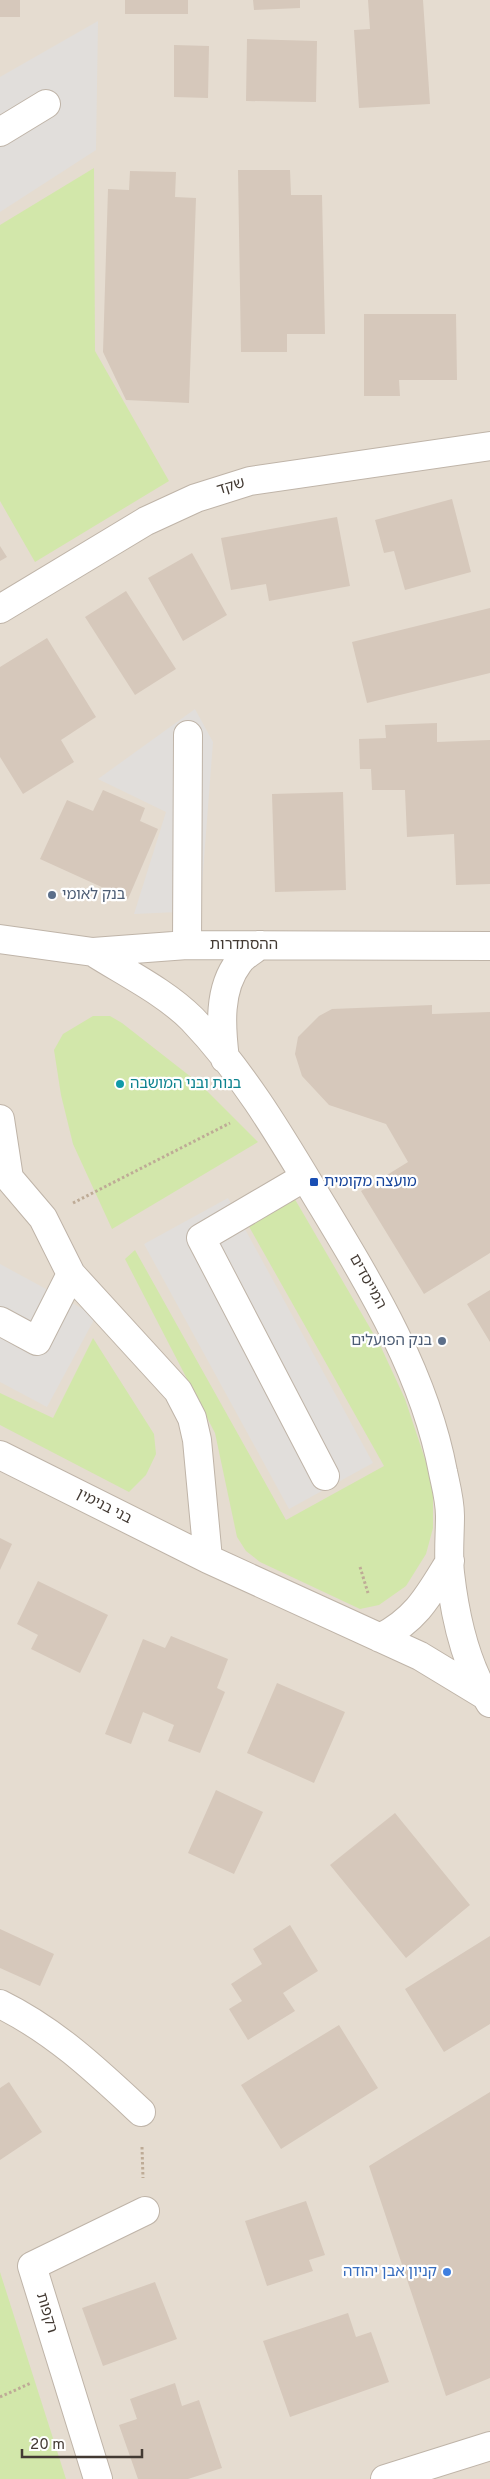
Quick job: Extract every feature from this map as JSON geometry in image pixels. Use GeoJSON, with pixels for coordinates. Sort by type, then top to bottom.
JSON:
{"type":"FeatureCollection","features":[{"type":"Feature","properties":{"kind":"street"},"geometry":{"type":"LineString","coordinates":[[0,132],[46,104]]}},
{"type":"Feature","properties":{"kind":"street","name":"שקד"},"geometry":{"type":"LineString","coordinates":[[0,609],[146,521],[196,498],[250,481],[490,446]]}},
{"type":"Feature","properties":{"kind":"street"},"geometry":{"type":"LineString","coordinates":[[187,945],[188,735]]}},
{"type":"Feature","properties":{"kind":"street","name":"ההסתדרות"},"geometry":{"type":"LineString","coordinates":[[0,939],[93,952],[187,945],[490,946]]}},
{"type":"Feature","properties":{"kind":"street"},"geometry":{"type":"LineString","coordinates":[[225,1059],[221,1031],[228,981],[240,961],[260,945]]}},
{"type":"Feature","properties":{"kind":"street","name":"המייסדים"},"geometry":{"type":"LineString","coordinates":[[93,952],[161,995],[191,1018],[263,1107],[355,1259],[404,1352],[424,1404],[443,1470],[450,1512],[450,1561],[456,1611],[464,1645],[488,1700]]}},
{"type":"Feature","properties":{"kind":"street"},"geometry":{"type":"LineString","coordinates":[[0,1119],[9,1178],[43,1218],[71,1274],[178,1391],[192,1418],[197,1440],[208,1559]]}},
{"type":"Feature","properties":{"kind":"street"},"geometry":{"type":"LineString","coordinates":[[305,1177],[201,1238],[325,1476]]}},
{"type":"Feature","properties":{"kind":"street"},"geometry":{"type":"LineString","coordinates":[[0,1321],[37,1341],[71,1274]]}},
{"type":"Feature","properties":{"kind":"street","name":"בני בנימין"},"geometry":{"type":"LineString","coordinates":[[0,1455],[208,1559]]}},
{"type":"Feature","properties":{"kind":"street","name":"המייסדים"},"geometry":{"type":"LineString","coordinates":[[208,1559],[420,1656],[488,1700]]}},
{"type":"Feature","properties":{"kind":"street"},"geometry":{"type":"LineString","coordinates":[[380,1638],[396,1630],[415,1614],[450,1561]]}},
{"type":"Feature","properties":{"kind":"street"},"geometry":{"type":"LineString","coordinates":[[0,2004],[39,2026],[77,2053],[141,2112]]}},
{"type":"Feature","properties":{"kind":"street","name":"רקפות"},"geometry":{"type":"LineString","coordinates":[[98,2479],[32,2266],[145,2211]]}},
{"type":"Feature","properties":{"kind":"street"},"geometry":{"type":"LineString","coordinates":[[385,2479],[490,2446]]}},
{"type":"Feature","properties":{"kind":"path"},"geometry":{"type":"LineString","coordinates":[[43,1218],[263,1107]]}},
{"type":"Feature","properties":{"kind":"path"},"geometry":{"type":"LineString","coordinates":[[360,1567],[370,1602]]}},
{"type":"Feature","properties":{"kind":"path"},"geometry":{"type":"LineString","coordinates":[[141,2112],[145,2211]]}},
{"type":"Feature","properties":{"kind":"shaded area"},"geometry":{"type":"Polygon","coordinates":[[[0,0],[490,0],[490,2479],[0,2479],[0,0]]]}},
{"type":"Feature","properties":{"kind":"shaded area"},"geometry":{"type":"Polygon","coordinates":[[[98,21],[96,150],[0,212],[0,77],[98,21]]]}},
{"type":"Feature","properties":{"kind":"shaded area"},"geometry":{"type":"Polygon","coordinates":[[[195,709],[213,742],[200,911],[134,914],[166,812],[98,779],[195,709]]]}},
{"type":"Feature","properties":{"kind":"shaded area"},"geometry":{"type":"Polygon","coordinates":[[[228,1198],[373,1463],[289,1509],[144,1244],[228,1198]]]}},
{"type":"Feature","properties":{"kind":"shaded area"},"geometry":{"type":"Polygon","coordinates":[[[0,1264],[96,1316],[47,1407],[0,1382],[0,1264]]]}},
{"type":"Feature","properties":{"kind":"green space"},"geometry":{"type":"Polygon","coordinates":[[[94,168],[95,351],[169,481],[35,562],[0,501],[0,225],[94,168]]]}},
{"type":"Feature","properties":{"kind":"green space"},"geometry":{"type":"Polygon","coordinates":[[[93,1016],[110,1016],[122,1023],[200,1084],[258,1142],[112,1229],[73,1144],[61,1095],[54,1050],[63,1034],[93,1016]]]}},
{"type":"Feature","properties":{"kind":"green space"},"geometry":{"type":"Polygon","coordinates":[[[293,1196],[380,1345],[405,1399],[433,1483],[433,1528],[426,1554],[406,1586],[379,1605],[360,1609],[260,1562],[246,1551],[237,1537],[215,1433],[125,1259],[135,1250],[286,1520],[384,1466],[247,1223],[293,1196]]]}},
{"type":"Feature","properties":{"kind":"green space"},"geometry":{"type":"Polygon","coordinates":[[[93,1338],[154,1434],[156,1454],[146,1475],[129,1492],[0,1425],[0,1393],[53,1418],[93,1338]]]}},
{"type":"Feature","properties":{"kind":"green space"},"geometry":{"type":"Polygon","coordinates":[[[0,2272],[66,2479],[0,2479],[0,2272]]]}},
{"type":"Feature","properties":{"kind":"building"},"geometry":{"type":"Polygon","coordinates":[[[0,0],[20,0],[20,17],[0,17],[0,0]]]}},
{"type":"Feature","properties":{"kind":"building"},"geometry":{"type":"Polygon","coordinates":[[[125,0],[188,0],[188,14],[125,14],[125,0]]]}},
{"type":"Feature","properties":{"kind":"building"},"geometry":{"type":"Polygon","coordinates":[[[253,0],[300,0],[300,8],[254,10],[253,0]]]}},
{"type":"Feature","properties":{"kind":"building"},"geometry":{"type":"Polygon","coordinates":[[[368,0],[423,0],[430,104],[359,108],[354,30],[370,29],[368,0]]]}},
{"type":"Feature","properties":{"kind":"building"},"geometry":{"type":"Polygon","coordinates":[[[247,39],[317,41],[316,102],[246,101],[247,39]]]}},
{"type":"Feature","properties":{"kind":"building"},"geometry":{"type":"Polygon","coordinates":[[[174,45],[209,46],[208,98],[174,97],[174,45]]]}},
{"type":"Feature","properties":{"kind":"building"},"geometry":{"type":"Polygon","coordinates":[[[238,170],[290,170],[291,195],[322,195],[325,334],[287,334],[287,352],[241,352],[238,170]]]}},
{"type":"Feature","properties":{"kind":"building"},"geometry":{"type":"Polygon","coordinates":[[[130,171],[176,172],[175,197],[196,198],[189,403],[126,400],[103,352],[108,189],[129,190],[130,171]]]}},
{"type":"Feature","properties":{"kind":"building"},"geometry":{"type":"Polygon","coordinates":[[[364,314],[456,314],[457,380],[399,380],[400,396],[364,396],[364,314]]]}},
{"type":"Feature","properties":{"kind":"building"},"geometry":{"type":"Polygon","coordinates":[[[452,499],[471,572],[405,590],[394,551],[384,553],[375,520],[452,499]]]}},
{"type":"Feature","properties":{"kind":"building"},"geometry":{"type":"Polygon","coordinates":[[[337,517],[350,586],[269,601],[266,584],[231,590],[221,538],[337,517]]]}},
{"type":"Feature","properties":{"kind":"building"},"geometry":{"type":"Polygon","coordinates":[[[0,546],[7,557],[0,561],[0,546]]]}},
{"type":"Feature","properties":{"kind":"building"},"geometry":{"type":"Polygon","coordinates":[[[192,553],[227,615],[183,641],[148,578],[192,553]]]}},
{"type":"Feature","properties":{"kind":"building"},"geometry":{"type":"Polygon","coordinates":[[[126,591],[176,669],[135,695],[85,617],[126,591]]]}},
{"type":"Feature","properties":{"kind":"building"},"geometry":{"type":"Polygon","coordinates":[[[490,608],[490,673],[367,703],[352,642],[490,608]]]}},
{"type":"Feature","properties":{"kind":"building"},"geometry":{"type":"Polygon","coordinates":[[[47,638],[96,717],[61,740],[74,762],[23,794],[0,757],[0,667],[47,638]]]}},
{"type":"Feature","properties":{"kind":"building"},"geometry":{"type":"Polygon","coordinates":[[[437,723],[437,742],[490,740],[490,884],[456,885],[454,834],[407,837],[405,790],[372,790],[371,769],[360,769],[359,739],[386,738],[385,725],[437,723]]]}},
{"type":"Feature","properties":{"kind":"building"},"geometry":{"type":"Polygon","coordinates":[[[103,790],[145,808],[140,821],[158,829],[128,899],[40,859],[67,800],[93,811],[103,790]]]}},
{"type":"Feature","properties":{"kind":"building"},"geometry":{"type":"Polygon","coordinates":[[[343,792],[346,890],[275,892],[272,794],[343,792]]]}},
{"type":"Feature","properties":{"kind":"building"},"geometry":{"type":"Polygon","coordinates":[[[432,1005],[432,1014],[490,1012],[490,1253],[424,1294],[361,1191],[408,1162],[386,1124],[329,1105],[302,1076],[295,1054],[298,1037],[319,1016],[332,1009],[432,1005]]]}},
{"type":"Feature","properties":{"kind":"building"},"geometry":{"type":"Polygon","coordinates":[[[490,1290],[490,1342],[467,1304],[490,1290]]]}},
{"type":"Feature","properties":{"kind":"building"},"geometry":{"type":"Polygon","coordinates":[[[0,1538],[12,1544],[0,1570],[0,1538]]]}},
{"type":"Feature","properties":{"kind":"building"},"geometry":{"type":"Polygon","coordinates":[[[38,1581],[108,1615],[80,1673],[31,1649],[38,1635],[17,1624],[38,1581]]]}},
{"type":"Feature","properties":{"kind":"building"},"geometry":{"type":"Polygon","coordinates":[[[171,1636],[228,1659],[217,1688],[225,1692],[200,1753],[168,1741],[174,1725],[143,1712],[131,1744],[105,1734],[143,1639],[165,1648],[171,1636]]]}},
{"type":"Feature","properties":{"kind":"building"},"geometry":{"type":"Polygon","coordinates":[[[277,1683],[345,1712],[314,1783],[247,1753],[277,1683]]]}},
{"type":"Feature","properties":{"kind":"building"},"geometry":{"type":"Polygon","coordinates":[[[216,1790],[263,1812],[234,1874],[188,1853],[216,1790]]]}},
{"type":"Feature","properties":{"kind":"building"},"geometry":{"type":"Polygon","coordinates":[[[395,1813],[470,1905],[406,1958],[330,1865],[395,1813]]]}},
{"type":"Feature","properties":{"kind":"building"},"geometry":{"type":"Polygon","coordinates":[[[290,1925],[318,1971],[283,1993],[295,2011],[248,2040],[229,2009],[242,2001],[231,1984],[262,1964],[253,1949],[290,1925]]]}},
{"type":"Feature","properties":{"kind":"building"},"geometry":{"type":"Polygon","coordinates":[[[0,1929],[54,1954],[40,1986],[0,1968],[0,1929]]]}},
{"type":"Feature","properties":{"kind":"building"},"geometry":{"type":"Polygon","coordinates":[[[490,1936],[490,2024],[444,2052],[405,1989],[490,1936]]]}},
{"type":"Feature","properties":{"kind":"building"},"geometry":{"type":"Polygon","coordinates":[[[339,2025],[378,2088],[281,2149],[241,2085],[339,2025]]]}},
{"type":"Feature","properties":{"kind":"building"},"geometry":{"type":"Polygon","coordinates":[[[9,2082],[42,2132],[0,2160],[0,2088],[9,2082]]]}},
{"type":"Feature","properties":{"kind":"building","name":"קניון אבן יהודה"},"geometry":{"type":"Polygon","coordinates":[[[490,2092],[490,2378],[446,2396],[369,2166],[490,2092]]]}},
{"type":"Feature","properties":{"kind":"building"},"geometry":{"type":"Polygon","coordinates":[[[306,2201],[325,2255],[309,2260],[313,2271],[267,2286],[245,2221],[306,2201]]]}},
{"type":"Feature","properties":{"kind":"building"},"geometry":{"type":"Polygon","coordinates":[[[155,2282],[177,2339],[103,2366],[82,2308],[155,2282]]]}},
{"type":"Feature","properties":{"kind":"building"},"geometry":{"type":"Polygon","coordinates":[[[348,2313],[356,2337],[371,2332],[389,2382],[290,2417],[263,2341],[348,2313]]]}},
{"type":"Feature","properties":{"kind":"building"},"geometry":{"type":"Polygon","coordinates":[[[175,2383],[182,2406],[199,2400],[222,2468],[188,2479],[138,2479],[119,2425],[137,2419],[130,2399],[175,2383]]]}},
{"type":"Feature","properties":{"kind":"place","name":"בנק לאומי"},"geometry":{"type":"Point","coordinates":[52,895]}},
{"type":"Feature","properties":{"kind":"place","name":"בנות ובני המושבה"},"geometry":{"type":"Point","coordinates":[120,1084]}},
{"type":"Feature","properties":{"kind":"place","name":"מועצה מקומית"},"geometry":{"type":"Point","coordinates":[314,1182]}},
{"type":"Feature","properties":{"kind":"place","name":"בנק הפועלים"},"geometry":{"type":"Point","coordinates":[442,1341]}},
{"type":"Feature","properties":{"kind":"place","name":"קניון אבן יהודה"},"geometry":{"type":"Point","coordinates":[447,2272]}}]}
